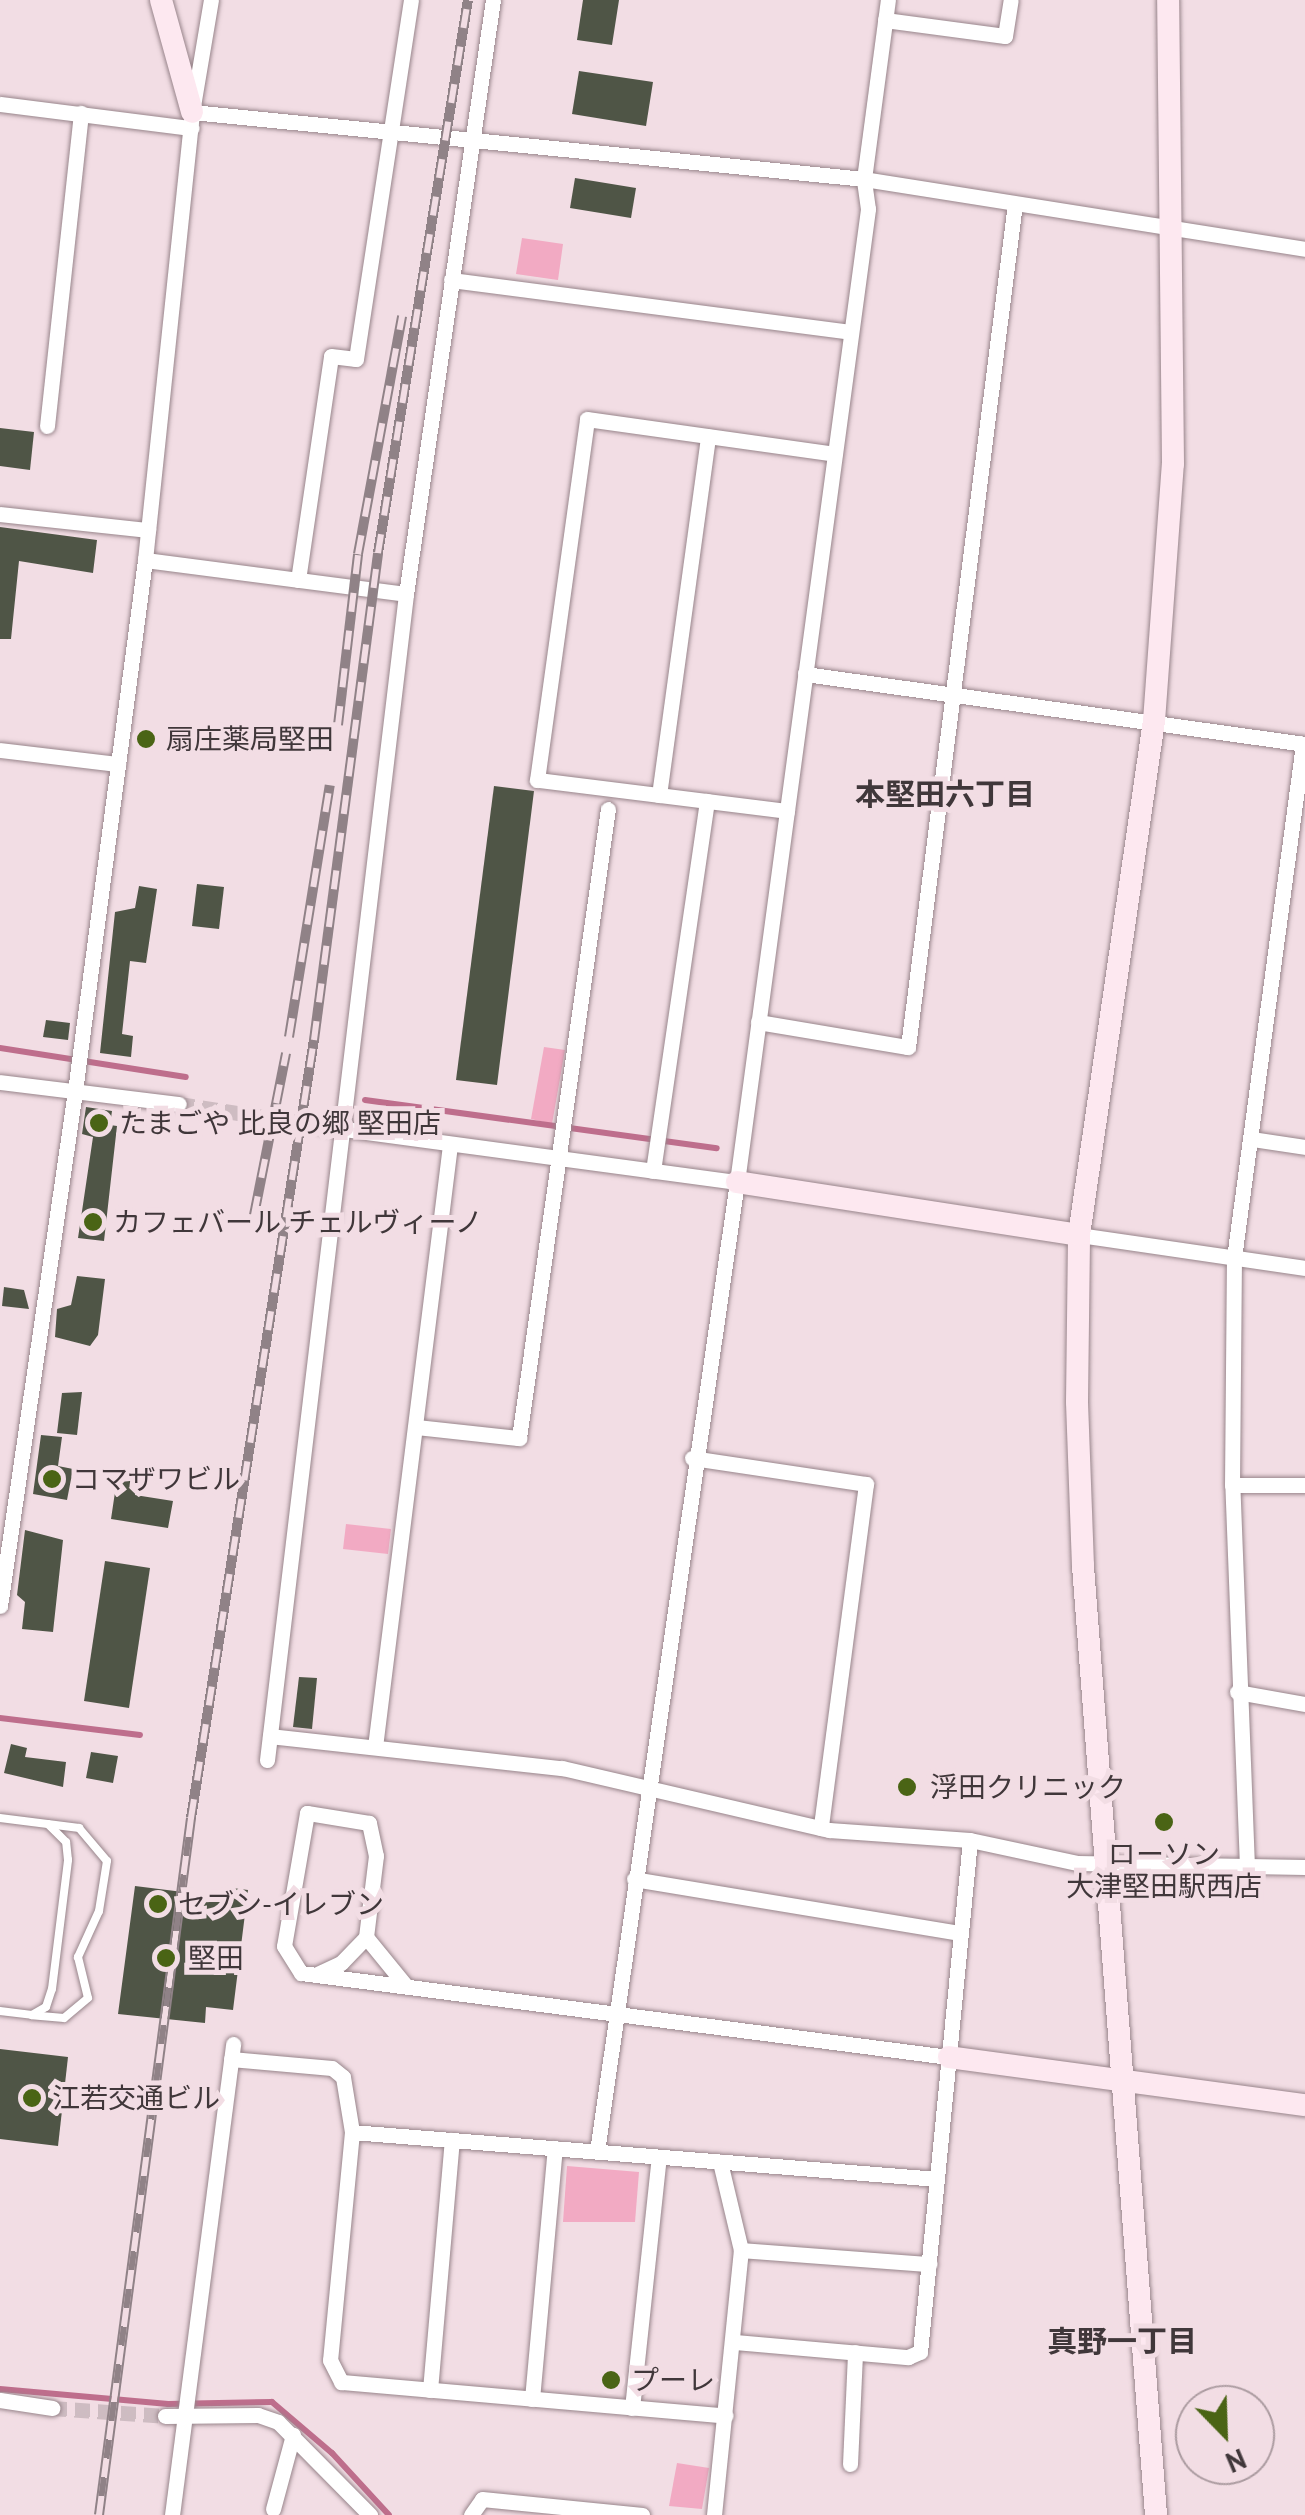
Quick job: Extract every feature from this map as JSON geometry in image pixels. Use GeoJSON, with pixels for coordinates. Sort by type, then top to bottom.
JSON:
{"type":"FeatureCollection","features":[{"type":"Feature","properties":{"kind":"street"},"geometry":{"type":"LineString","coordinates":[[161,0],[192,120]]}},
{"type":"Feature","properties":{"kind":"street"},"geometry":{"type":"LineString","coordinates":[[0,1606],[79,1061],[145,560],[192,120],[212,0]]}},
{"type":"Feature","properties":{"kind":"street"},"geometry":{"type":"LineString","coordinates":[[298,580],[331,356],[356,358],[411,0]]}},
{"type":"Feature","properties":{"kind":"street"},"geometry":{"type":"LineString","coordinates":[[267,1760],[406,594],[493,0]]}},
{"type":"Feature","properties":{"kind":"street"},"geometry":{"type":"LineString","coordinates":[[597,2152],[692,1458],[737,1182],[868,208],[864,179],[888,0]]}},
{"type":"Feature","properties":{"kind":"street"},"geometry":{"type":"LineString","coordinates":[[885,20],[1006,36],[1011,0]]}},
{"type":"Feature","properties":{"kind":"street"},"geometry":{"type":"LineString","coordinates":[[1156,2515],[1083,1566],[1079,1235],[1154,721],[1173,464],[1168,0]]}},
{"type":"Feature","properties":{"kind":"street"},"geometry":{"type":"LineString","coordinates":[[0,104],[390,133],[864,179],[1305,249]]}},
{"type":"Feature","properties":{"kind":"street"},"geometry":{"type":"LineString","coordinates":[[48,426],[81,113]]}},
{"type":"Feature","properties":{"kind":"street"},"geometry":{"type":"LineString","coordinates":[[758,1022],[908,1047],[1014,204]]}},
{"type":"Feature","properties":{"kind":"street"},"geometry":{"type":"LineString","coordinates":[[451,280],[851,332]]}},
{"type":"Feature","properties":{"kind":"street"},"geometry":{"type":"LineString","coordinates":[[787,811],[537,780],[587,419],[835,454]]}},
{"type":"Feature","properties":{"kind":"street"},"geometry":{"type":"LineString","coordinates":[[659,795],[708,436]]}},
{"type":"Feature","properties":{"kind":"street"},"geometry":{"type":"LineString","coordinates":[[0,514],[148,530]]}},
{"type":"Feature","properties":{"kind":"street"},"geometry":{"type":"LineString","coordinates":[[145,560],[406,594]]}},
{"type":"Feature","properties":{"kind":"street"},"geometry":{"type":"LineString","coordinates":[[805,674],[1304,744],[1234,1258],[1232,1485],[1237,1692],[1247,1867]]}},
{"type":"Feature","properties":{"kind":"street"},"geometry":{"type":"LineString","coordinates":[[0,750],[118,764]]}},
{"type":"Feature","properties":{"kind":"street"},"geometry":{"type":"LineString","coordinates":[[653,1171],[707,801]]}},
{"type":"Feature","properties":{"kind":"street"},"geometry":{"type":"LineString","coordinates":[[417,1427],[519,1438],[608,808]]}},
{"type":"Feature","properties":{"kind":"street"},"geometry":{"type":"LineString","coordinates":[[0,1082],[179,1104]]}},
{"type":"Feature","properties":{"kind":"street"},"geometry":{"type":"LineString","coordinates":[[322,1126],[737,1182],[1305,1268]]}},
{"type":"Feature","properties":{"kind":"street"},"geometry":{"type":"LineString","coordinates":[[1252,1139],[1305,1147]]}},
{"type":"Feature","properties":{"kind":"street"},"geometry":{"type":"LineString","coordinates":[[375,1747],[450,1145]]}},
{"type":"Feature","properties":{"kind":"street"},"geometry":{"type":"LineString","coordinates":[[692,1458],[866,1484],[821,1828]]}},
{"type":"Feature","properties":{"kind":"street"},"geometry":{"type":"LineString","coordinates":[[1232,1485],[1305,1485]]}},
{"type":"Feature","properties":{"kind":"street"},"geometry":{"type":"LineString","coordinates":[[1237,1692],[1305,1704]]}},
{"type":"Feature","properties":{"kind":"street"},"geometry":{"type":"LineString","coordinates":[[270,1736],[562,1768],[646,1791],[821,1828],[970,1840],[1105,1867],[1305,1867]]}},
{"type":"Feature","properties":{"kind":"street"},"geometry":{"type":"LineString","coordinates":[[315,1975],[341,1962],[366,1937],[376,1856],[369,1823],[307,1813],[284,1946],[291,1965],[315,1975],[1305,2104]]}},
{"type":"Feature","properties":{"kind":"street"},"geometry":{"type":"LineString","coordinates":[[735,2342],[908,2357],[920,2352],[970,1840]]}},
{"type":"Feature","properties":{"kind":"street"},"geometry":{"type":"LineString","coordinates":[[634,1879],[961,1932]]}},
{"type":"Feature","properties":{"kind":"street"},"geometry":{"type":"LineString","coordinates":[[366,1937],[406,1986]]}},
{"type":"Feature","properties":{"kind":"street"},"geometry":{"type":"LineString","coordinates":[[172,2515],[189,2413],[232,2051],[332,2068],[343,2078],[352,2132],[332,2371],[340,2382],[726,2416]]}},
{"type":"Feature","properties":{"kind":"street"},"geometry":{"type":"LineString","coordinates":[[352,2132],[937,2179]]}},
{"type":"Feature","properties":{"kind":"street"},"geometry":{"type":"LineString","coordinates":[[430,2390],[452,2140]]}},
{"type":"Feature","properties":{"kind":"street"},"geometry":{"type":"LineString","coordinates":[[532,2399],[554,2148]]}},
{"type":"Feature","properties":{"kind":"street"},"geometry":{"type":"LineString","coordinates":[[632,2408],[659,2157]]}},
{"type":"Feature","properties":{"kind":"street"},"geometry":{"type":"LineString","coordinates":[[714,2515],[735,2342],[741,2250],[724,2199],[720,2162]]}},
{"type":"Feature","properties":{"kind":"street"},"geometry":{"type":"LineString","coordinates":[[741,2250],[928,2264]]}},
{"type":"Feature","properties":{"kind":"street"},"geometry":{"type":"LineString","coordinates":[[850,2464],[855,2352]]}},
{"type":"Feature","properties":{"kind":"street"},"geometry":{"type":"LineString","coordinates":[[0,2400],[52,2408]]}},
{"type":"Feature","properties":{"kind":"street"},"geometry":{"type":"LineString","coordinates":[[165,2416],[258,2414],[293,2435],[370,2515]]}},
{"type":"Feature","properties":{"kind":"street"},"geometry":{"type":"LineString","coordinates":[[273,2509],[293,2435]]}},
{"type":"Feature","properties":{"kind":"street"},"geometry":{"type":"LineString","coordinates":[[470,2515],[482,2498],[642,2515]]}},
{"type":"Feature","properties":{"kind":"lane"},"geometry":{"type":"LineString","coordinates":[[0,1818],[79,1828],[106,1860],[99,1910],[78,1957],[88,1998],[78,2012],[64,2018],[0,2011]]}},
{"type":"Feature","properties":{"kind":"lane"},"geometry":{"type":"LineString","coordinates":[[32,2014],[46,2006],[68,1860],[66,1842],[48,1824]]}},
{"type":"Feature","properties":{"kind":"lane"},"geometry":{"type":"LineString","coordinates":[[56,1955],[78,1957]]}},
{"type":"Feature","properties":{"kind":"shaded area"},"geometry":{"type":"Polygon","coordinates":[[[522,238],[563,244],[558,280],[516,274],[522,238]]]}},
{"type":"Feature","properties":{"kind":"shaded area"},"geometry":{"type":"Polygon","coordinates":[[[544,1047],[565,1050],[552,1124],[531,1119],[544,1047]]]}},
{"type":"Feature","properties":{"kind":"shaded area"},"geometry":{"type":"Polygon","coordinates":[[[346,1524],[391,1529],[388,1554],[343,1549],[346,1524]]]}},
{"type":"Feature","properties":{"kind":"shaded area"},"geometry":{"type":"Polygon","coordinates":[[[567,2166],[639,2172],[635,2222],[563,2222],[567,2166]]]}},
{"type":"Feature","properties":{"kind":"shaded area"},"geometry":{"type":"Polygon","coordinates":[[[677,2463],[709,2468],[702,2509],[669,2506],[677,2463]]]}},
{"type":"Feature","properties":{"kind":"building"},"geometry":{"type":"Polygon","coordinates":[[[583,0],[619,0],[612,45],[577,40],[583,0]]]}},
{"type":"Feature","properties":{"kind":"building"},"geometry":{"type":"Polygon","coordinates":[[[579,71],[653,82],[646,126],[572,114],[579,71]]]}},
{"type":"Feature","properties":{"kind":"building"},"geometry":{"type":"Polygon","coordinates":[[[575,178],[636,188],[631,218],[570,208],[575,178]]]}},
{"type":"Feature","properties":{"kind":"building"},"geometry":{"type":"Polygon","coordinates":[[[0,428],[34,432],[30,470],[0,466],[0,428]]]}},
{"type":"Feature","properties":{"kind":"building"},"geometry":{"type":"Polygon","coordinates":[[[0,527],[97,540],[93,573],[19,561],[11,639],[0,639],[0,527]]]}},
{"type":"Feature","properties":{"kind":"building"},"geometry":{"type":"Polygon","coordinates":[[[494,786],[534,791],[497,1085],[456,1080],[494,786]]]}},
{"type":"Feature","properties":{"kind":"building"},"geometry":{"type":"Polygon","coordinates":[[[197,884],[224,887],[219,929],[192,926],[197,884]]]}},
{"type":"Feature","properties":{"kind":"building"},"geometry":{"type":"Polygon","coordinates":[[[139,886],[157,889],[146,963],[130,961],[122,1034],[133,1036],[131,1057],[100,1053],[115,912],[135,908],[139,886]]]}},
{"type":"Feature","properties":{"kind":"building"},"geometry":{"type":"Polygon","coordinates":[[[46,1020],[70,1023],[68,1040],[43,1037],[46,1020]]]}},
{"type":"Feature","properties":{"kind":"building"},"geometry":{"type":"Polygon","coordinates":[[[86,1107],[112,1111],[110,1125],[117,1126],[104,1241],[78,1238],[93,1137],[82,1134],[86,1107]]]}},
{"type":"Feature","properties":{"kind":"building"},"geometry":{"type":"Polygon","coordinates":[[[77,1276],[105,1279],[98,1335],[90,1346],[55,1337],[57,1309],[71,1305],[77,1276]]]}},
{"type":"Feature","properties":{"kind":"building"},"geometry":{"type":"Polygon","coordinates":[[[4,1287],[24,1290],[29,1309],[2,1306],[4,1287]]]}},
{"type":"Feature","properties":{"kind":"building"},"geometry":{"type":"Polygon","coordinates":[[[82,1392],[77,1435],[57,1433],[62,1393],[82,1392]]]}},
{"type":"Feature","properties":{"kind":"building","name":"コマザワビル"},"geometry":{"type":"Polygon","coordinates":[[[41,1435],[62,1437],[58,1466],[73,1469],[67,1500],[33,1494],[41,1435]]]}},
{"type":"Feature","properties":{"kind":"building"},"geometry":{"type":"Polygon","coordinates":[[[118,1472],[138,1475],[135,1495],[173,1501],[168,1528],[111,1519],[118,1472]]]}},
{"type":"Feature","properties":{"kind":"building"},"geometry":{"type":"Polygon","coordinates":[[[25,1530],[63,1540],[53,1632],[22,1629],[25,1602],[17,1595],[25,1530]]]}},
{"type":"Feature","properties":{"kind":"building"},"geometry":{"type":"Polygon","coordinates":[[[105,1561],[150,1568],[129,1708],[84,1701],[105,1561]]]}},
{"type":"Feature","properties":{"kind":"building"},"geometry":{"type":"Polygon","coordinates":[[[299,1677],[317,1678],[312,1729],[293,1727],[299,1677]]]}},
{"type":"Feature","properties":{"kind":"building"},"geometry":{"type":"Polygon","coordinates":[[[11,1744],[27,1748],[25,1757],[66,1762],[63,1787],[4,1773],[11,1744]]]}},
{"type":"Feature","properties":{"kind":"building"},"geometry":{"type":"Polygon","coordinates":[[[91,1752],[118,1756],[113,1783],[86,1778],[91,1752]]]}},
{"type":"Feature","properties":{"kind":"building"},"geometry":{"type":"Polygon","coordinates":[[[135,1886],[223,1897],[224,1887],[248,1890],[233,2010],[206,2007],[205,2023],[118,2014],[135,1886]]]}},
{"type":"Feature","properties":{"kind":"building","name":"江若交通ビル"},"geometry":{"type":"Polygon","coordinates":[[[0,2049],[68,2057],[58,2146],[0,2139],[0,2049]]]}},
{"type":"Feature","properties":{"kind":"waterway"},"geometry":{"type":"LineString","coordinates":[[0,1048],[186,1077]]}},
{"type":"Feature","properties":{"kind":"waterway"},"geometry":{"type":"LineString","coordinates":[[365,1100],[717,1148]]}},
{"type":"Feature","properties":{"kind":"waterway"},"geometry":{"type":"LineString","coordinates":[[0,1718],[140,1735]]}},
{"type":"Feature","properties":{"kind":"waterway"},"geometry":{"type":"LineString","coordinates":[[0,2389],[168,2404],[272,2402],[332,2453],[389,2515]]}},
{"type":"Feature","properties":{"kind":"tunnel"},"geometry":{"type":"LineString","coordinates":[[179,1104],[322,1126]]}},
{"type":"Feature","properties":{"kind":"tunnel"},"geometry":{"type":"LineString","coordinates":[[52,2408],[165,2416]]}},
{"type":"Feature","properties":{"kind":"railway"},"geometry":{"type":"LineString","coordinates":[[99,2515],[191,1818],[314,1040],[378,553],[468,0]]}},
{"type":"Feature","properties":{"kind":"railway"},"geometry":{"type":"LineString","coordinates":[[338,725],[358,554],[402,316]]}},
{"type":"Feature","properties":{"kind":"railway"},"geometry":{"type":"LineString","coordinates":[[289,1037],[330,785]]}},
{"type":"Feature","properties":{"kind":"railway"},"geometry":{"type":"LineString","coordinates":[[254,1215],[286,1053]]}},
{"type":"Feature","properties":{"kind":"place","name":"扇庄薬局堅田"},"geometry":{"type":"Point","coordinates":[146,739]}},
{"type":"Feature","properties":{"kind":"place","name":"たまごや 比良の郷 堅田店"},"geometry":{"type":"Point","coordinates":[99,1123]}},
{"type":"Feature","properties":{"kind":"place","name":"カフェバール チェルヴィーノ"},"geometry":{"type":"Point","coordinates":[93,1222]}},
{"type":"Feature","properties":{"kind":"place","name":"コマザワビル"},"geometry":{"type":"Point","coordinates":[52,1479]}},
{"type":"Feature","properties":{"kind":"place","name":"浮田クリニック"},"geometry":{"type":"Point","coordinates":[907,1787]}},
{"type":"Feature","properties":{"kind":"place","name":"ローソン 大津堅田駅西店"},"geometry":{"type":"Point","coordinates":[1164,1822]}},
{"type":"Feature","properties":{"kind":"place","name":"セブン-イレブン"},"geometry":{"type":"Point","coordinates":[158,1904]}},
{"type":"Feature","properties":{"kind":"place","name":"堅田"},"geometry":{"type":"Point","coordinates":[166,1958]}},
{"type":"Feature","properties":{"kind":"place","name":"江若交通ビル"},"geometry":{"type":"Point","coordinates":[32,2098]}},
{"type":"Feature","properties":{"kind":"place","name":"プーレ"},"geometry":{"type":"Point","coordinates":[611,2380]}},
{"type":"Feature","properties":{"kind":"district","name":"本堅田六丁目"},"geometry":{"type":"Point","coordinates":[945,794]}},
{"type":"Feature","properties":{"kind":"district","name":"真野一丁目"},"geometry":{"type":"Point","coordinates":[1122,2341]}}]}
